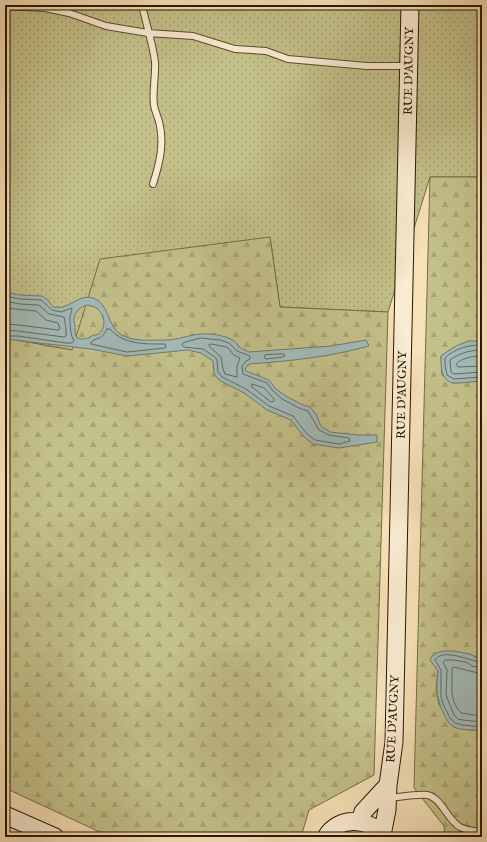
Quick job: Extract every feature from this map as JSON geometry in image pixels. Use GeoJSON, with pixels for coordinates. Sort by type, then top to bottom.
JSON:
{"type":"FeatureCollection","features":[{"type":"Feature","properties":{"kind":"main road","name":"RUE D'AUGNY"},"geometry":{"type":"LineString","coordinates":[[383,836],[394,742],[410,5]]}},
{"type":"Feature","properties":{"kind":"main road"},"geometry":{"type":"LineString","coordinates":[[360,821],[363,812],[388,792]]}},
{"type":"Feature","properties":{"kind":"main road"},"geometry":{"type":"LineString","coordinates":[[5,815],[55,837]]}},
{"type":"Feature","properties":{"kind":"main road"},"geometry":{"type":"LineString","coordinates":[[326,837],[337,826],[348,822],[360,821],[371,825],[383,836]]}},
{"type":"Feature","properties":{"kind":"lane"},"geometry":{"type":"LineString","coordinates":[[142,5],[156,74],[154,106],[160,126],[161,142],[160,161],[153,184]]}},
{"type":"Feature","properties":{"kind":"lane"},"geometry":{"type":"LineString","coordinates":[[5,6],[45,8],[69,13],[106,26],[148,33],[193,36],[235,49],[266,51],[288,59],[367,66],[408,66]]}},
{"type":"Feature","properties":{"kind":"lane"},"geometry":{"type":"LineString","coordinates":[[388,792],[428,795],[437,801],[450,819],[460,827],[471,831],[482,832]]}},
{"type":"Feature","properties":{"kind":"green space"},"geometry":{"type":"Polygon","coordinates":[[[5,5],[482,5],[482,177],[430,177],[388,312],[280,307],[270,237],[72,350],[5,338],[5,5]]]}},
{"type":"Feature","properties":{"kind":"green space"},"geometry":{"type":"Polygon","coordinates":[[[430,177],[482,177],[482,341],[460,345],[441,356],[442,375],[453,383],[482,381],[482,659],[470,654],[438,671],[436,689],[439,705],[461,729],[482,731],[482,837],[445,837],[444,826],[414,788],[430,177]]]}},
{"type":"Feature","properties":{"kind":"green space"},"geometry":{"type":"Polygon","coordinates":[[[270,237],[280,307],[388,312],[374,775],[309,810],[301,837],[118,837],[104,834],[5,788],[5,338],[72,350],[100,259],[270,237]]]}},
{"type":"Feature","properties":{"kind":"water"},"geometry":{"type":"Polygon","coordinates":[[[5,292],[20,295],[42,296],[47,299],[53,307],[66,306],[85,297],[93,298],[102,304],[116,330],[120,334],[125,337],[136,339],[170,340],[211,334],[233,340],[239,347],[249,352],[331,346],[366,340],[369,346],[354,350],[310,358],[249,364],[245,368],[246,371],[269,380],[276,389],[284,395],[310,407],[316,414],[321,426],[330,432],[358,435],[377,435],[377,442],[339,448],[313,444],[304,437],[291,420],[267,410],[244,393],[219,380],[214,374],[213,361],[201,353],[188,350],[127,356],[91,349],[5,339],[5,292]],[[87,305],[84,306],[79,309],[76,314],[74,322],[75,334],[77,338],[87,338],[98,334],[101,331],[104,322],[103,316],[100,311],[87,305]]]}},
{"type":"Feature","properties":{"kind":"water"},"geometry":{"type":"Polygon","coordinates":[[[468,341],[482,341],[482,381],[451,382],[443,375],[441,356],[454,347],[468,341]]]}},
{"type":"Feature","properties":{"kind":"water"},"geometry":{"type":"Polygon","coordinates":[[[443,651],[454,651],[470,654],[482,659],[482,731],[454,727],[447,720],[441,709],[437,688],[438,671],[430,660],[434,654],[443,651]]]}}]}
